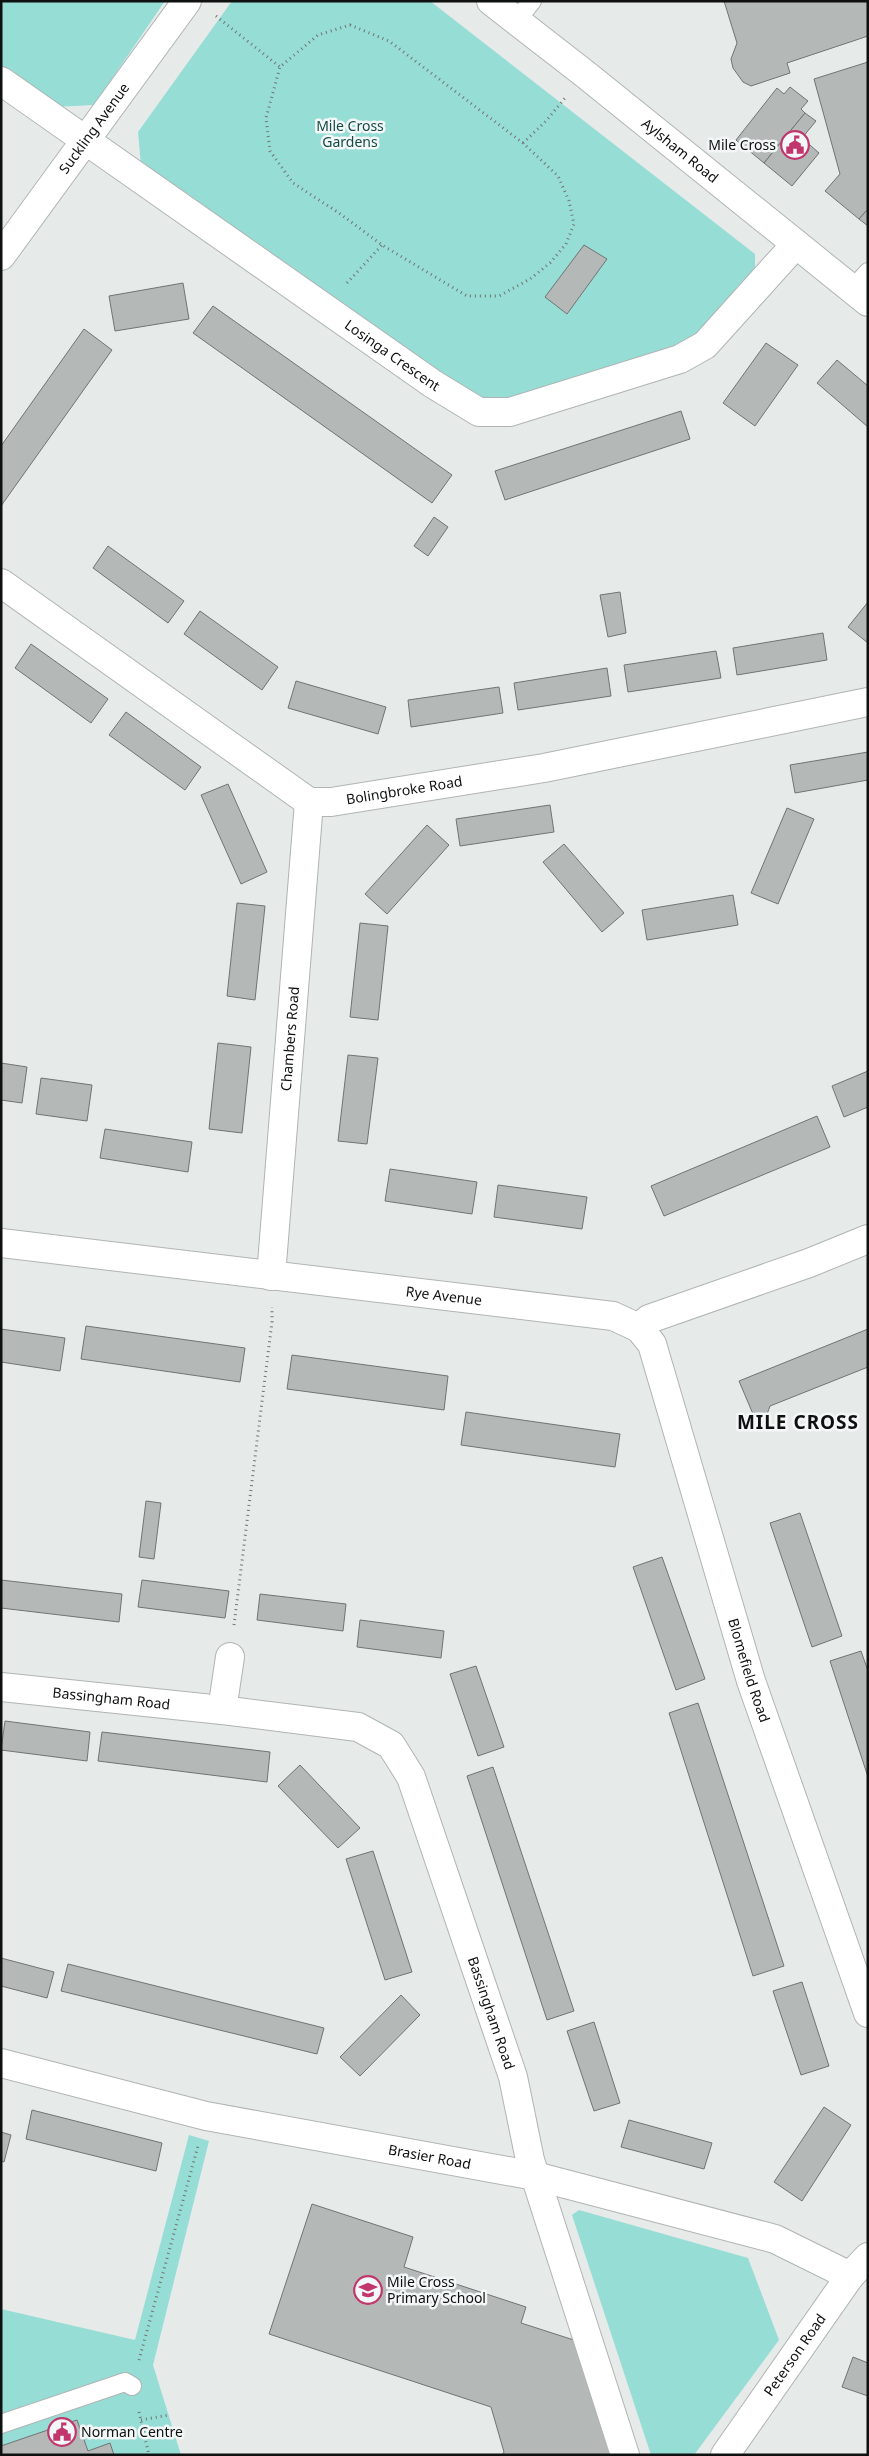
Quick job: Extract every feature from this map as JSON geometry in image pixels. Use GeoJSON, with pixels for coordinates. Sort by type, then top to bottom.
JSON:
{"type":"FeatureCollection","features":[{"type":"Feature","properties":{"kind":"street","name":"Suckling Avenue"},"geometry":{"type":"LineString","coordinates":[[1,256],[187,1]]}},
{"type":"Feature","properties":{"kind":"street","name":"Aylsham Road"},"geometry":{"type":"LineString","coordinates":[[491,1],[524,11],[585,74],[796,244],[863,288]]}},
{"type":"Feature","properties":{"kind":"street","name":"Losinga Crescent"},"geometry":{"type":"LineString","coordinates":[[1,81],[433,384],[479,412],[510,412],[680,359],[704,345],[796,244]]}},
{"type":"Feature","properties":{"kind":"street"},"geometry":{"type":"LineString","coordinates":[[1,583],[309,802]]}},
{"type":"Feature","properties":{"kind":"street","name":"Bolingbroke Road"},"geometry":{"type":"LineString","coordinates":[[309,802],[331,802],[544,768],[868,702]]}},
{"type":"Feature","properties":{"kind":"street","name":"Chambers Road"},"geometry":{"type":"LineString","coordinates":[[270,1276],[309,802]]}},
{"type":"Feature","properties":{"kind":"street"},"geometry":{"type":"LineString","coordinates":[[639,1328],[648,1320],[809,1263],[868,1239]]}},
{"type":"Feature","properties":{"kind":"street","name":"Rye Avenue"},"geometry":{"type":"LineString","coordinates":[[1,1243],[613,1316],[639,1328]]}},
{"type":"Feature","properties":{"kind":"street","name":"Blomefield Road"},"geometry":{"type":"LineString","coordinates":[[639,1328],[652,1344],[751,1681],[868,2013]]}},
{"type":"Feature","properties":{"kind":"street"},"geometry":{"type":"LineString","coordinates":[[222,1710],[230,1657]]}},
{"type":"Feature","properties":{"kind":"street","name":"Bassingham Road"},"geometry":{"type":"LineString","coordinates":[[1,1687],[222,1710],[358,1727],[391,1746],[411,1777],[513,2077],[535,2176],[626,2455]]}},
{"type":"Feature","properties":{"kind":"street","name":"Brasier Road"},"geometry":{"type":"LineString","coordinates":[[1,2063],[206,2116],[535,2176],[775,2239],[859,2266]]}},
{"type":"Feature","properties":{"kind":"street","name":"Peterson Road"},"geometry":{"type":"LineString","coordinates":[[725,2455],[859,2266]]}},
{"type":"Feature","properties":{"kind":"lane"},"geometry":{"type":"LineString","coordinates":[[1,2424],[125,2382],[132,2386]]}},
{"type":"Feature","properties":{"kind":"path"},"geometry":{"type":"LineString","coordinates":[[212,13],[280,67]]}},
{"type":"Feature","properties":{"kind":"path"},"geometry":{"type":"LineString","coordinates":[[350,24],[389,41],[523,143],[558,176],[569,201],[574,224],[566,244],[550,263],[530,279],[499,296],[467,296],[382,245],[339,213],[293,183],[270,151],[266,118],[280,67],[318,35],[350,24]]}},
{"type":"Feature","properties":{"kind":"path"},"geometry":{"type":"LineString","coordinates":[[523,143],[546,121],[585,74]]}},
{"type":"Feature","properties":{"kind":"path"},"geometry":{"type":"LineString","coordinates":[[348,282],[382,245]]}},
{"type":"Feature","properties":{"kind":"path"},"geometry":{"type":"LineString","coordinates":[[230,1657],[272,1322],[270,1276]]}},
{"type":"Feature","properties":{"kind":"path"},"geometry":{"type":"LineString","coordinates":[[150,2455],[132,2386],[206,2116]]}},
{"type":"Feature","properties":{"kind":"path"},"geometry":{"type":"LineString","coordinates":[[141,2420],[169,2415]]}},
{"type":"Feature","properties":{"kind":"green space"},"geometry":{"type":"Polygon","coordinates":[[[1,1],[165,1],[94,105],[53,107],[1,70],[1,1]]]}},
{"type":"Feature","properties":{"kind":"green space","name":"Mile Cross Gardens"},"geometry":{"type":"Polygon","coordinates":[[[232,1],[430,1],[755,254],[755,272],[704,337],[506,404],[466,396],[141,165],[138,132],[232,1]]]}},
{"type":"Feature","properties":{"kind":"green space"},"geometry":{"type":"Polygon","coordinates":[[[189,2135],[209,2141],[153,2365],[181,2455],[1,2455],[1,2309],[135,2340],[189,2135]]]}},
{"type":"Feature","properties":{"kind":"green space"},"geometry":{"type":"Polygon","coordinates":[[[579,2210],[748,2258],[779,2340],[694,2455],[651,2455],[572,2215],[579,2210]]]}},
{"type":"Feature","properties":{"kind":"building"},"geometry":{"type":"Polygon","coordinates":[[[724,1],[868,1],[868,36],[787,63],[790,73],[751,86],[743,82],[733,68],[731,59],[737,43],[724,1]]]}},
{"type":"Feature","properties":{"kind":"building"},"geometry":{"type":"Polygon","coordinates":[[[868,62],[868,209],[859,219],[825,191],[840,174],[814,79],[868,62]]]}},
{"type":"Feature","properties":{"kind":"building"},"geometry":{"type":"Polygon","coordinates":[[[790,87],[808,101],[801,109],[805,113],[764,163],[736,140],[777,88],[784,94],[790,87]]]}},
{"type":"Feature","properties":{"kind":"building","name":"Mile Cross"},"geometry":{"type":"Polygon","coordinates":[[[805,113],[816,121],[802,138],[819,153],[792,186],[764,163],[805,113]]]}},
{"type":"Feature","properties":{"kind":"building"},"geometry":{"type":"Polygon","coordinates":[[[868,209],[868,226],[859,219],[868,209]]]}},
{"type":"Feature","properties":{"kind":"building"},"geometry":{"type":"Polygon","coordinates":[[[584,245],[607,259],[567,314],[545,297],[584,245]]]}},
{"type":"Feature","properties":{"kind":"building"},"geometry":{"type":"Polygon","coordinates":[[[183,283],[189,319],[115,331],[109,296],[183,283]]]}},
{"type":"Feature","properties":{"kind":"building"},"geometry":{"type":"Polygon","coordinates":[[[213,306],[452,475],[432,503],[193,333],[213,306]]]}},
{"type":"Feature","properties":{"kind":"building"},"geometry":{"type":"Polygon","coordinates":[[[84,329],[112,350],[1,506],[1,446],[84,329]]]}},
{"type":"Feature","properties":{"kind":"building"},"geometry":{"type":"Polygon","coordinates":[[[766,343],[798,365],[755,426],[723,403],[766,343]]]}},
{"type":"Feature","properties":{"kind":"building"},"geometry":{"type":"Polygon","coordinates":[[[837,360],[868,386],[868,427],[817,383],[837,360]]]}},
{"type":"Feature","properties":{"kind":"building"},"geometry":{"type":"Polygon","coordinates":[[[681,411],[690,439],[505,500],[495,471],[681,411]]]}},
{"type":"Feature","properties":{"kind":"building"},"geometry":{"type":"Polygon","coordinates":[[[434,517],[448,527],[428,556],[414,546],[434,517]]]}},
{"type":"Feature","properties":{"kind":"building"},"geometry":{"type":"Polygon","coordinates":[[[108,546],[184,601],[168,623],[93,568],[108,546]]]}},
{"type":"Feature","properties":{"kind":"building"},"geometry":{"type":"Polygon","coordinates":[[[620,592],[626,633],[608,637],[600,595],[620,592]]]}},
{"type":"Feature","properties":{"kind":"building"},"geometry":{"type":"Polygon","coordinates":[[[868,602],[868,643],[848,627],[868,602]]]}},
{"type":"Feature","properties":{"kind":"building"},"geometry":{"type":"Polygon","coordinates":[[[200,611],[278,667],[262,690],[184,634],[200,611]]]}},
{"type":"Feature","properties":{"kind":"building"},"geometry":{"type":"Polygon","coordinates":[[[823,633],[827,660],[737,675],[733,648],[823,633]]]}},
{"type":"Feature","properties":{"kind":"building"},"geometry":{"type":"Polygon","coordinates":[[[31,644],[108,699],[91,723],[15,668],[31,644]]]}},
{"type":"Feature","properties":{"kind":"building"},"geometry":{"type":"Polygon","coordinates":[[[716,651],[721,678],[628,692],[624,665],[716,651]]]}},
{"type":"Feature","properties":{"kind":"building"},"geometry":{"type":"Polygon","coordinates":[[[607,668],[611,696],[518,710],[514,683],[607,668]]]}},
{"type":"Feature","properties":{"kind":"building"},"geometry":{"type":"Polygon","coordinates":[[[296,681],[386,707],[378,734],[288,708],[296,681]]]}},
{"type":"Feature","properties":{"kind":"building"},"geometry":{"type":"Polygon","coordinates":[[[499,687],[503,713],[411,727],[408,700],[499,687]]]}},
{"type":"Feature","properties":{"kind":"building"},"geometry":{"type":"Polygon","coordinates":[[[126,712],[201,767],[185,790],[109,735],[126,712]]]}},
{"type":"Feature","properties":{"kind":"building"},"geometry":{"type":"Polygon","coordinates":[[[868,752],[868,780],[795,793],[790,765],[868,752]]]}},
{"type":"Feature","properties":{"kind":"building"},"geometry":{"type":"Polygon","coordinates":[[[228,784],[267,872],[241,884],[201,795],[228,784]]]}},
{"type":"Feature","properties":{"kind":"building"},"geometry":{"type":"Polygon","coordinates":[[[550,805],[554,832],[460,846],[456,819],[550,805]]]}},
{"type":"Feature","properties":{"kind":"building"},"geometry":{"type":"Polygon","coordinates":[[[787,808],[814,819],[778,904],[751,893],[787,808]]]}},
{"type":"Feature","properties":{"kind":"building"},"geometry":{"type":"Polygon","coordinates":[[[427,825],[449,845],[387,914],[365,894],[427,825]]]}},
{"type":"Feature","properties":{"kind":"building"},"geometry":{"type":"Polygon","coordinates":[[[564,844],[624,913],[602,932],[543,862],[564,844]]]}},
{"type":"Feature","properties":{"kind":"building"},"geometry":{"type":"Polygon","coordinates":[[[733,895],[738,925],[647,940],[642,910],[733,895]]]}},
{"type":"Feature","properties":{"kind":"building"},"geometry":{"type":"Polygon","coordinates":[[[237,903],[265,906],[255,1000],[227,996],[237,903]]]}},
{"type":"Feature","properties":{"kind":"building"},"geometry":{"type":"Polygon","coordinates":[[[360,923],[388,926],[378,1020],[350,1017],[360,923]]]}},
{"type":"Feature","properties":{"kind":"building"},"geometry":{"type":"Polygon","coordinates":[[[218,1043],[251,1047],[242,1133],[209,1129],[218,1043]]]}},
{"type":"Feature","properties":{"kind":"building"},"geometry":{"type":"Polygon","coordinates":[[[348,1055],[378,1058],[367,1144],[338,1141],[348,1055]]]}},
{"type":"Feature","properties":{"kind":"building"},"geometry":{"type":"Polygon","coordinates":[[[1,1063],[27,1067],[22,1103],[1,1100],[1,1063]]]}},
{"type":"Feature","properties":{"kind":"building"},"geometry":{"type":"Polygon","coordinates":[[[868,1071],[868,1107],[844,1117],[832,1086],[868,1071]]]}},
{"type":"Feature","properties":{"kind":"building"},"geometry":{"type":"Polygon","coordinates":[[[41,1078],[92,1085],[87,1121],[36,1114],[41,1078]]]}},
{"type":"Feature","properties":{"kind":"building"},"geometry":{"type":"Polygon","coordinates":[[[817,1116],[830,1147],[664,1216],[651,1186],[817,1116]]]}},
{"type":"Feature","properties":{"kind":"building"},"geometry":{"type":"Polygon","coordinates":[[[105,1129],[192,1142],[188,1172],[100,1158],[105,1129]]]}},
{"type":"Feature","properties":{"kind":"building"},"geometry":{"type":"Polygon","coordinates":[[[390,1169],[477,1182],[472,1214],[385,1201],[390,1169]]]}},
{"type":"Feature","properties":{"kind":"building"},"geometry":{"type":"Polygon","coordinates":[[[498,1185],[587,1197],[582,1229],[494,1217],[498,1185]]]}},
{"type":"Feature","properties":{"kind":"building"},"geometry":{"type":"Polygon","coordinates":[[[86,1326],[245,1348],[240,1382],[81,1359],[86,1326]]]}},
{"type":"Feature","properties":{"kind":"building"},"geometry":{"type":"Polygon","coordinates":[[[1,1329],[65,1338],[60,1371],[1,1362],[1,1329]]]}},
{"type":"Feature","properties":{"kind":"building"},"geometry":{"type":"Polygon","coordinates":[[[868,1329],[868,1367],[770,1406],[766,1417],[753,1414],[739,1381],[868,1329]]]}},
{"type":"Feature","properties":{"kind":"building"},"geometry":{"type":"Polygon","coordinates":[[[292,1355],[448,1376],[444,1410],[287,1389],[292,1355]]]}},
{"type":"Feature","properties":{"kind":"building"},"geometry":{"type":"Polygon","coordinates":[[[466,1412],[620,1434],[615,1467],[461,1445],[466,1412]]]}},
{"type":"Feature","properties":{"kind":"building"},"geometry":{"type":"Polygon","coordinates":[[[146,1501],[161,1503],[154,1559],[139,1557],[146,1501]]]}},
{"type":"Feature","properties":{"kind":"building"},"geometry":{"type":"Polygon","coordinates":[[[800,1513],[842,1636],[812,1647],[770,1523],[800,1513]]]}},
{"type":"Feature","properties":{"kind":"building"},"geometry":{"type":"Polygon","coordinates":[[[662,1557],[705,1679],[676,1690],[633,1567],[662,1557]]]}},
{"type":"Feature","properties":{"kind":"building"},"geometry":{"type":"Polygon","coordinates":[[[1,1580],[122,1594],[119,1622],[1,1608],[1,1580]]]}},
{"type":"Feature","properties":{"kind":"building"},"geometry":{"type":"Polygon","coordinates":[[[142,1580],[229,1591],[225,1618],[138,1607],[142,1580]]]}},
{"type":"Feature","properties":{"kind":"building"},"geometry":{"type":"Polygon","coordinates":[[[260,1594],[346,1604],[343,1631],[257,1620],[260,1594]]]}},
{"type":"Feature","properties":{"kind":"building"},"geometry":{"type":"Polygon","coordinates":[[[360,1620],[444,1631],[441,1658],[357,1647],[360,1620]]]}},
{"type":"Feature","properties":{"kind":"building"},"geometry":{"type":"Polygon","coordinates":[[[861,1651],[868,1671],[868,1777],[830,1661],[861,1651]]]}},
{"type":"Feature","properties":{"kind":"building"},"geometry":{"type":"Polygon","coordinates":[[[476,1666],[504,1747],[478,1756],[450,1674],[476,1666]]]}},
{"type":"Feature","properties":{"kind":"building"},"geometry":{"type":"Polygon","coordinates":[[[698,1703],[784,1966],[753,1976],[669,1713],[698,1703]]]}},
{"type":"Feature","properties":{"kind":"building"},"geometry":{"type":"Polygon","coordinates":[[[5,1721],[90,1732],[87,1761],[1,1750],[5,1721]]]}},
{"type":"Feature","properties":{"kind":"building"},"geometry":{"type":"Polygon","coordinates":[[[102,1732],[270,1752],[267,1782],[98,1761],[102,1732]]]}},
{"type":"Feature","properties":{"kind":"building"},"geometry":{"type":"Polygon","coordinates":[[[300,1765],[360,1828],[338,1848],[278,1786],[300,1765]]]}},
{"type":"Feature","properties":{"kind":"building"},"geometry":{"type":"Polygon","coordinates":[[[493,1767],[574,2011],[547,2020],[467,1776],[493,1767]]]}},
{"type":"Feature","properties":{"kind":"building"},"geometry":{"type":"Polygon","coordinates":[[[373,1851],[412,1972],[385,1980],[346,1859],[373,1851]]]}},
{"type":"Feature","properties":{"kind":"building"},"geometry":{"type":"Polygon","coordinates":[[[1,1958],[54,1972],[47,1998],[1,1986],[1,1958]]]}},
{"type":"Feature","properties":{"kind":"building"},"geometry":{"type":"Polygon","coordinates":[[[68,1964],[324,2028],[317,2054],[61,1991],[68,1964]]]}},
{"type":"Feature","properties":{"kind":"building"},"geometry":{"type":"Polygon","coordinates":[[[802,1982],[829,2066],[801,2075],[773,1991],[802,1982]]]}},
{"type":"Feature","properties":{"kind":"building"},"geometry":{"type":"Polygon","coordinates":[[[401,1995],[420,2015],[360,2076],[340,2057],[401,1995]]]}},
{"type":"Feature","properties":{"kind":"building"},"geometry":{"type":"Polygon","coordinates":[[[594,2022],[620,2103],[594,2111],[567,2031],[594,2022]]]}},
{"type":"Feature","properties":{"kind":"building"},"geometry":{"type":"Polygon","coordinates":[[[824,2107],[851,2125],[802,2201],[774,2182],[824,2107]]]}},
{"type":"Feature","properties":{"kind":"building"},"geometry":{"type":"Polygon","coordinates":[[[32,2110],[162,2143],[156,2171],[26,2139],[32,2110]]]}},
{"type":"Feature","properties":{"kind":"building"},"geometry":{"type":"Polygon","coordinates":[[[629,2120],[712,2143],[704,2169],[621,2147],[629,2120]]]}},
{"type":"Feature","properties":{"kind":"building"},"geometry":{"type":"Polygon","coordinates":[[[1,2132],[11,2135],[4,2162],[1,2161],[1,2132]]]}},
{"type":"Feature","properties":{"kind":"building"},"geometry":{"type":"Polygon","coordinates":[[[312,2204],[413,2237],[404,2267],[526,2307],[521,2323],[580,2342],[613,2455],[502,2455],[504,2452],[491,2407],[269,2334],[312,2204]]]}},
{"type":"Feature","properties":{"kind":"building"},"geometry":{"type":"Polygon","coordinates":[[[853,2357],[868,2363],[868,2396],[842,2387],[853,2357]]]}},
{"type":"Feature","properties":{"kind":"building","name":"Norman Centre"},"geometry":{"type":"Polygon","coordinates":[[[77,2420],[88,2451],[110,2443],[114,2455],[1,2455],[1,2446],[77,2420]]]}},
{"type":"Feature","properties":{"kind":"place","name":"Mile Cross"},"geometry":{"type":"Point","coordinates":[795,145]}},
{"type":"Feature","properties":{"kind":"place","name":"Mile Cross Primary School"},"geometry":{"type":"Point","coordinates":[368,2290]}},
{"type":"Feature","properties":{"kind":"place","name":"Norman Centre"},"geometry":{"type":"Point","coordinates":[62,2432]}},
{"type":"Feature","properties":{"kind":"district","name":"MILE CROSS"},"geometry":{"type":"Point","coordinates":[798,1422]}}]}
